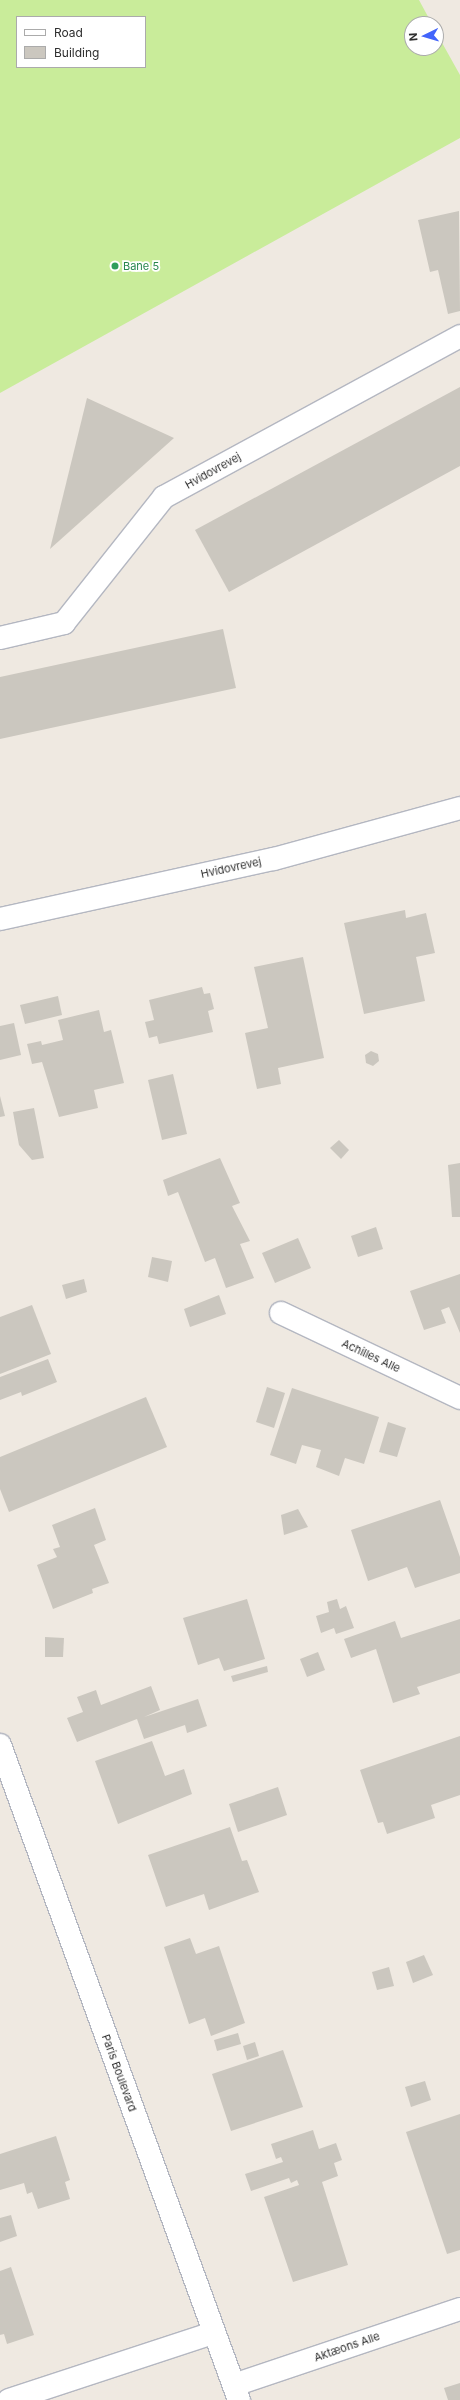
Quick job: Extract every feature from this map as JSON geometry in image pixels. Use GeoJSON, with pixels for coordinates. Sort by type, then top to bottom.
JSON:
{"type":"FeatureCollection","features":[{"type":"Feature","properties":{"kind":"street","name":"Hvidovrevej"},"geometry":{"type":"LineString","coordinates":[[0,638],[64,623],[164,497],[460,336]]}},
{"type":"Feature","properties":{"kind":"street","name":"Hvidovrevej"},"geometry":{"type":"LineString","coordinates":[[0,919],[274,859],[460,808]]}},
{"type":"Feature","properties":{"kind":"street","name":"Achilles Alle"},"geometry":{"type":"LineString","coordinates":[[281,1313],[460,1398]]}},
{"type":"Feature","properties":{"kind":"street","name":"Paris Boulevard"},"geometry":{"type":"LineString","coordinates":[[0,1745],[213,2333],[237,2392]]}},
{"type":"Feature","properties":{"kind":"street","name":"Aktæons Alle"},"geometry":{"type":"LineString","coordinates":[[237,2392],[460,2309]]}},
{"type":"Feature","properties":{"kind":"street"},"geometry":{"type":"LineString","coordinates":[[9,2400],[213,2333]]}},
{"type":"Feature","properties":{"kind":"green space","name":"Bane 5"},"geometry":{"type":"Polygon","coordinates":[[[0,0],[419,0],[428,16],[404,16],[404,56],[444,56],[444,46],[460,75],[460,138],[0,393],[0,0]]]}},
{"type":"Feature","properties":{"kind":"building"},"geometry":{"type":"Polygon","coordinates":[[[459,211],[460,311],[448,314],[438,270],[430,272],[418,220],[459,211]]]}},
{"type":"Feature","properties":{"kind":"building"},"geometry":{"type":"Polygon","coordinates":[[[460,387],[460,466],[229,592],[195,530],[460,387]]]}},
{"type":"Feature","properties":{"kind":"building"},"geometry":{"type":"Polygon","coordinates":[[[87,398],[174,438],[50,549],[87,398]]]}},
{"type":"Feature","properties":{"kind":"building"},"geometry":{"type":"Polygon","coordinates":[[[223,629],[236,688],[0,739],[0,677],[223,629]]]}},
{"type":"Feature","properties":{"kind":"building"},"geometry":{"type":"Polygon","coordinates":[[[405,910],[406,918],[426,913],[435,953],[416,957],[425,1001],[364,1014],[344,923],[405,910]]]}},
{"type":"Feature","properties":{"kind":"building"},"geometry":{"type":"Polygon","coordinates":[[[303,957],[324,1058],[278,1068],[281,1084],[257,1089],[245,1033],[268,1028],[254,967],[303,957]]]}},
{"type":"Feature","properties":{"kind":"building"},"geometry":{"type":"Polygon","coordinates":[[[202,987],[204,994],[210,993],[214,1009],[208,1011],[213,1032],[159,1044],[157,1036],[149,1038],[145,1022],[154,1020],[149,1000],[202,987]]]}},
{"type":"Feature","properties":{"kind":"building"},"geometry":{"type":"Polygon","coordinates":[[[58,996],[62,1015],[25,1024],[20,1005],[58,996]]]}},
{"type":"Feature","properties":{"kind":"building"},"geometry":{"type":"Polygon","coordinates":[[[99,1010],[104,1032],[111,1030],[124,1083],[94,1090],[98,1108],[59,1117],[42,1062],[32,1064],[27,1044],[41,1041],[42,1045],[63,1040],[58,1020],[99,1010]]]}},
{"type":"Feature","properties":{"kind":"building"},"geometry":{"type":"Polygon","coordinates":[[[14,1023],[21,1055],[0,1060],[0,1026],[14,1023]]]}},
{"type":"Feature","properties":{"kind":"building"},"geometry":{"type":"Polygon","coordinates":[[[371,1051],[378,1054],[379,1061],[373,1066],[366,1063],[365,1055],[371,1051]]]}},
{"type":"Feature","properties":{"kind":"building"},"geometry":{"type":"Polygon","coordinates":[[[173,1074],[187,1134],[162,1140],[148,1080],[173,1074]]]}},
{"type":"Feature","properties":{"kind":"building"},"geometry":{"type":"Polygon","coordinates":[[[0,1096],[5,1116],[0,1117],[0,1096]]]}},
{"type":"Feature","properties":{"kind":"building"},"geometry":{"type":"Polygon","coordinates":[[[34,1108],[44,1158],[32,1160],[19,1145],[13,1112],[34,1108]]]}},
{"type":"Feature","properties":{"kind":"building"},"geometry":{"type":"Polygon","coordinates":[[[339,1140],[349,1150],[341,1159],[330,1148],[339,1140]]]}},
{"type":"Feature","properties":{"kind":"building"},"geometry":{"type":"Polygon","coordinates":[[[220,1158],[240,1203],[232,1206],[250,1241],[240,1244],[254,1278],[226,1288],[215,1258],[205,1262],[178,1192],[168,1196],[163,1180],[220,1158]]]}},
{"type":"Feature","properties":{"kind":"building"},"geometry":{"type":"Polygon","coordinates":[[[460,1163],[460,1217],[452,1217],[448,1165],[460,1163]]]}},
{"type":"Feature","properties":{"kind":"building"},"geometry":{"type":"Polygon","coordinates":[[[376,1227],[383,1249],[358,1257],[351,1236],[376,1227]]]}},
{"type":"Feature","properties":{"kind":"building"},"geometry":{"type":"Polygon","coordinates":[[[298,1238],[311,1268],[275,1283],[262,1253],[298,1238]]]}},
{"type":"Feature","properties":{"kind":"building"},"geometry":{"type":"Polygon","coordinates":[[[152,1257],[172,1261],[168,1282],[148,1277],[152,1257]]]}},
{"type":"Feature","properties":{"kind":"building"},"geometry":{"type":"Polygon","coordinates":[[[460,1274],[460,1333],[449,1307],[441,1310],[446,1323],[424,1330],[410,1291],[460,1274]]]}},
{"type":"Feature","properties":{"kind":"building"},"geometry":{"type":"Polygon","coordinates":[[[84,1279],[87,1292],[66,1299],[62,1285],[84,1279]]]}},
{"type":"Feature","properties":{"kind":"building"},"geometry":{"type":"Polygon","coordinates":[[[219,1295],[226,1314],[190,1327],[184,1309],[219,1295]]]}},
{"type":"Feature","properties":{"kind":"building"},"geometry":{"type":"Polygon","coordinates":[[[32,1305],[51,1354],[0,1374],[0,1317],[32,1305]]]}},
{"type":"Feature","properties":{"kind":"building"},"geometry":{"type":"Polygon","coordinates":[[[48,1359],[57,1382],[22,1396],[21,1392],[0,1400],[0,1377],[48,1359]]]}},
{"type":"Feature","properties":{"kind":"building"},"geometry":{"type":"Polygon","coordinates":[[[267,1387],[285,1393],[274,1428],[256,1422],[267,1387]]]}},
{"type":"Feature","properties":{"kind":"building"},"geometry":{"type":"Polygon","coordinates":[[[292,1388],[379,1417],[364,1464],[345,1458],[339,1476],[316,1467],[321,1450],[302,1445],[296,1464],[270,1455],[292,1388]]]}},
{"type":"Feature","properties":{"kind":"building"},"geometry":{"type":"Polygon","coordinates":[[[146,1397],[167,1447],[9,1512],[0,1489],[0,1457],[146,1397]]]}},
{"type":"Feature","properties":{"kind":"building"},"geometry":{"type":"Polygon","coordinates":[[[388,1422],[406,1428],[397,1457],[379,1452],[388,1422]]]}},
{"type":"Feature","properties":{"kind":"building"},"geometry":{"type":"Polygon","coordinates":[[[440,1500],[460,1557],[460,1573],[415,1588],[407,1567],[368,1581],[351,1530],[440,1500]]]}},
{"type":"Feature","properties":{"kind":"building"},"geometry":{"type":"Polygon","coordinates":[[[95,1508],[106,1540],[94,1545],[109,1583],[92,1589],[93,1593],[53,1609],[37,1565],[57,1557],[53,1549],[60,1547],[52,1525],[95,1508]]]}},
{"type":"Feature","properties":{"kind":"building"},"geometry":{"type":"Polygon","coordinates":[[[298,1509],[308,1527],[284,1535],[281,1515],[298,1509]]]}},
{"type":"Feature","properties":{"kind":"building"},"geometry":{"type":"Polygon","coordinates":[[[247,1599],[265,1659],[224,1671],[219,1658],[198,1665],[183,1618],[247,1599]]]}},
{"type":"Feature","properties":{"kind":"building"},"geometry":{"type":"Polygon","coordinates":[[[337,1599],[340,1609],[346,1606],[354,1628],[336,1634],[334,1628],[321,1633],[316,1616],[329,1612],[327,1602],[337,1599]]]}},
{"type":"Feature","properties":{"kind":"building"},"geometry":{"type":"Polygon","coordinates":[[[460,1619],[460,1673],[417,1687],[420,1694],[393,1703],[376,1649],[351,1658],[344,1639],[395,1621],[401,1638],[460,1619]]]}},
{"type":"Feature","properties":{"kind":"building"},"geometry":{"type":"Polygon","coordinates":[[[45,1637],[64,1638],[63,1657],[45,1657],[45,1637]]]}},
{"type":"Feature","properties":{"kind":"building"},"geometry":{"type":"Polygon","coordinates":[[[318,1652],[325,1670],[307,1677],[300,1659],[318,1652]]]}},
{"type":"Feature","properties":{"kind":"building"},"geometry":{"type":"Polygon","coordinates":[[[267,1666],[268,1672],[233,1682],[231,1676],[267,1666]]]}},
{"type":"Feature","properties":{"kind":"building"},"geometry":{"type":"Polygon","coordinates":[[[151,1686],[160,1710],[144,1717],[198,1699],[207,1726],[187,1733],[185,1725],[144,1739],[137,1719],[77,1742],[67,1718],[83,1712],[77,1697],[96,1690],[101,1705],[151,1686]]]}},
{"type":"Feature","properties":{"kind":"building"},"geometry":{"type":"Polygon","coordinates":[[[460,1736],[460,1795],[431,1805],[435,1818],[387,1834],[383,1822],[378,1823],[360,1770],[460,1736]]]}},
{"type":"Feature","properties":{"kind":"building"},"geometry":{"type":"Polygon","coordinates":[[[152,1741],[165,1776],[184,1769],[192,1794],[118,1824],[95,1761],[152,1741]]]}},
{"type":"Feature","properties":{"kind":"building"},"geometry":{"type":"Polygon","coordinates":[[[278,1787],[287,1815],[238,1832],[229,1804],[278,1787]]]}},
{"type":"Feature","properties":{"kind":"building"},"geometry":{"type":"Polygon","coordinates":[[[230,1827],[242,1861],[247,1860],[259,1892],[209,1910],[204,1894],[166,1907],[148,1855],[230,1827]]]}},
{"type":"Feature","properties":{"kind":"building"},"geometry":{"type":"Polygon","coordinates":[[[190,1938],[196,1954],[219,1946],[245,2023],[211,2036],[205,2018],[189,2024],[164,1947],[190,1938]]]}},
{"type":"Feature","properties":{"kind":"building"},"geometry":{"type":"Polygon","coordinates":[[[424,1955],[433,1975],[413,1983],[406,1962],[424,1955]]]}},
{"type":"Feature","properties":{"kind":"building"},"geometry":{"type":"Polygon","coordinates":[[[389,1967],[394,1986],[377,1990],[372,1972],[389,1967]]]}},
{"type":"Feature","properties":{"kind":"building"},"geometry":{"type":"Polygon","coordinates":[[[238,2033],[241,2044],[217,2051],[214,2040],[238,2033]]]}},
{"type":"Feature","properties":{"kind":"building"},"geometry":{"type":"Polygon","coordinates":[[[255,2042],[259,2056],[247,2060],[243,2046],[255,2042]]]}},
{"type":"Feature","properties":{"kind":"building"},"geometry":{"type":"Polygon","coordinates":[[[283,2050],[303,2107],[231,2131],[212,2074],[283,2050]]]}},
{"type":"Feature","properties":{"kind":"building"},"geometry":{"type":"Polygon","coordinates":[[[425,2081],[431,2100],[411,2107],[405,2087],[425,2081]]]}},
{"type":"Feature","properties":{"kind":"building"},"geometry":{"type":"Polygon","coordinates":[[[460,2114],[460,2250],[447,2254],[406,2132],[460,2114]]]}},
{"type":"Feature","properties":{"kind":"building"},"geometry":{"type":"Polygon","coordinates":[[[313,2130],[319,2149],[336,2143],[342,2160],[334,2163],[338,2176],[322,2182],[348,2265],[293,2282],[264,2197],[299,2185],[297,2180],[291,2183],[289,2178],[251,2191],[245,2174],[283,2162],[281,2157],[276,2159],[271,2144],[313,2130]]]}},
{"type":"Feature","properties":{"kind":"building"},"geometry":{"type":"Polygon","coordinates":[[[56,2136],[70,2180],[65,2182],[70,2199],[38,2209],[32,2192],[27,2194],[24,2183],[0,2190],[0,2154],[56,2136]]]}},
{"type":"Feature","properties":{"kind":"building"},"geometry":{"type":"Polygon","coordinates":[[[11,2215],[17,2236],[0,2242],[0,2218],[11,2215]]]}},
{"type":"Feature","properties":{"kind":"building"},"geometry":{"type":"Polygon","coordinates":[[[11,2267],[34,2335],[7,2344],[4,2334],[0,2335],[0,2271],[11,2267]]]}},
{"type":"Feature","properties":{"kind":"building"},"geometry":{"type":"Polygon","coordinates":[[[460,2383],[460,2400],[448,2400],[444,2388],[460,2383]]]}},
{"type":"Feature","properties":{"kind":"place","name":"Bane 5"},"geometry":{"type":"Point","coordinates":[115,266]}}]}
